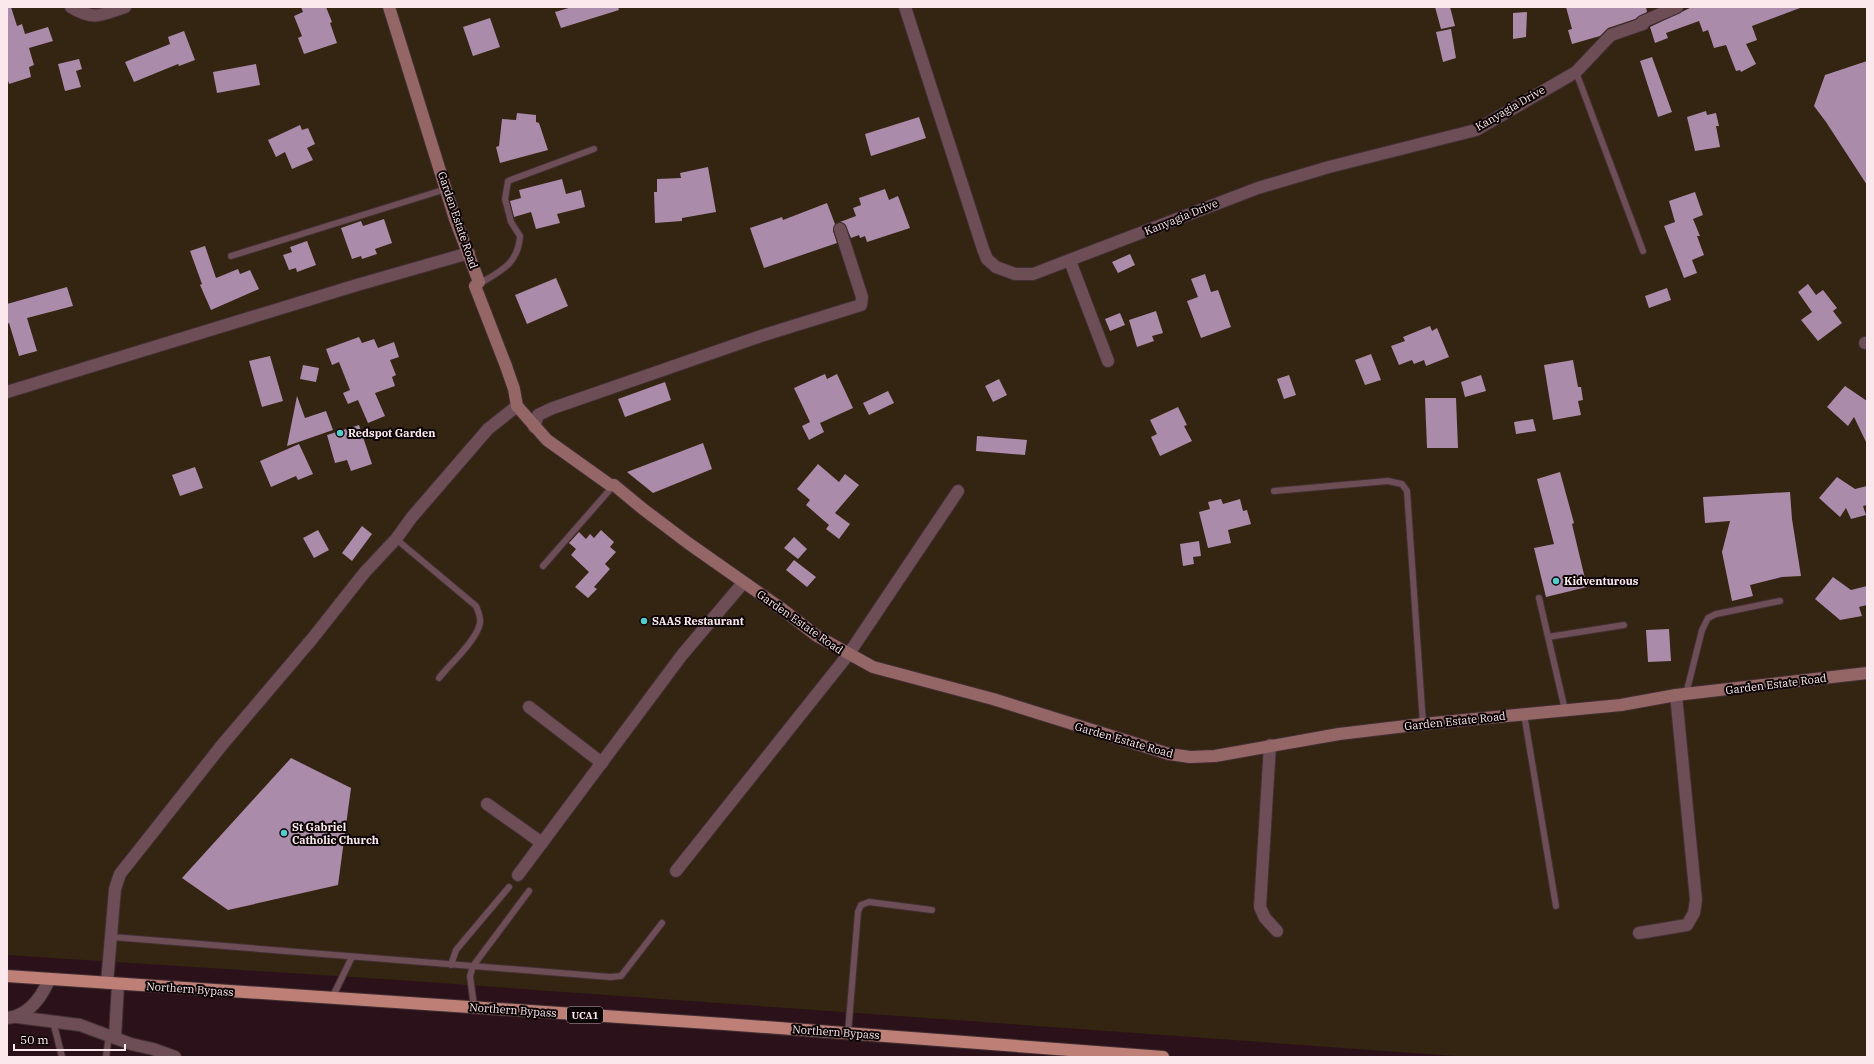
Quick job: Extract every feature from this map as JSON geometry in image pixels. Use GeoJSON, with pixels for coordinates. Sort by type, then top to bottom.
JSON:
{"type":"FeatureCollection","features":[{"type":"Feature","properties":{"kind":"main road","name":"Northern Bypass"},"geometry":{"type":"LineString","coordinates":[[7,976],[48,980],[474,1007],[848,1033],[1163,1057]]}},
{"type":"Feature","properties":{"kind":"street"},"geometry":{"type":"LineString","coordinates":[[71,7],[84,15],[96,17],[125,7]]}},
{"type":"Feature","properties":{"kind":"street","name":"Garden Estate Road"},"geometry":{"type":"LineString","coordinates":[[389,7],[455,219],[479,282],[475,286],[514,388],[517,406],[534,427],[547,440],[566,455],[610,485],[614,485],[643,509],[743,583],[782,609],[816,636],[848,655],[873,667],[993,699],[1169,754],[1190,757],[1215,756],[1270,745],[1423,724],[1621,705],[1681,695],[1867,673]]}},
{"type":"Feature","properties":{"kind":"street","name":"Kanyagia Drive"},"geometry":{"type":"LineString","coordinates":[[905,7],[987,259],[996,267],[1005,272],[1024,275],[1033,274],[1070,261],[1217,202],[1258,188],[1476,130],[1576,72],[1611,35],[1643,24],[1642,22],[1677,7]]}},
{"type":"Feature","properties":{"kind":"street"},"geometry":{"type":"LineString","coordinates":[[534,427],[538,415],[553,408],[861,304],[862,297],[840,228]]}},
{"type":"Feature","properties":{"kind":"street"},"geometry":{"type":"LineString","coordinates":[[7,392],[327,294],[469,253]]}},
{"type":"Feature","properties":{"kind":"street"},"geometry":{"type":"LineString","coordinates":[[1070,261],[1108,361]]}},
{"type":"Feature","properties":{"kind":"street"},"geometry":{"type":"LineString","coordinates":[[112,1036],[112,937],[116,889],[120,874],[222,745],[312,639],[365,572],[396,539],[412,517],[488,429],[517,406]]}},
{"type":"Feature","properties":{"kind":"street"},"geometry":{"type":"LineString","coordinates":[[676,871],[848,655],[958,491]]}},
{"type":"Feature","properties":{"kind":"street"},"geometry":{"type":"LineString","coordinates":[[518,875],[682,655],[743,583]]}},
{"type":"Feature","properties":{"kind":"street"},"geometry":{"type":"LineString","coordinates":[[1639,933],[1687,925],[1694,913],[1696,900],[1681,695]]}},
{"type":"Feature","properties":{"kind":"street"},"geometry":{"type":"LineString","coordinates":[[529,708],[602,763]]}},
{"type":"Feature","properties":{"kind":"street"},"geometry":{"type":"LineString","coordinates":[[1270,745],[1260,907],[1265,918],[1277,931]]}},
{"type":"Feature","properties":{"kind":"street"},"geometry":{"type":"LineString","coordinates":[[487,804],[542,843]]}},
{"type":"Feature","properties":{"kind":"street"},"geometry":{"type":"LineString","coordinates":[[12,1017],[27,1011],[38,1000],[45,990],[48,980]]}},
{"type":"Feature","properties":{"kind":"street"},"geometry":{"type":"LineString","coordinates":[[12,1017],[80,1025],[131,1044],[153,1049],[175,1057]]}},
{"type":"Feature","properties":{"kind":"lane"},"geometry":{"type":"LineString","coordinates":[[1576,72],[1644,250]]}},
{"type":"Feature","properties":{"kind":"lane"},"geometry":{"type":"LineString","coordinates":[[475,286],[507,267],[518,250],[520,236],[510,222],[505,200],[508,181],[594,149]]}},
{"type":"Feature","properties":{"kind":"lane"},"geometry":{"type":"LineString","coordinates":[[231,256],[446,189]]}},
{"type":"Feature","properties":{"kind":"lane"},"geometry":{"type":"LineString","coordinates":[[1274,491],[1388,481],[1402,484],[1408,491],[1423,724]]}},
{"type":"Feature","properties":{"kind":"lane"},"geometry":{"type":"LineString","coordinates":[[544,566],[614,485]]}},
{"type":"Feature","properties":{"kind":"lane"},"geometry":{"type":"LineString","coordinates":[[396,539],[476,606],[479,614],[480,622],[477,633],[439,678]]}},
{"type":"Feature","properties":{"kind":"lane"},"geometry":{"type":"LineString","coordinates":[[1539,598],[1565,710]]}},
{"type":"Feature","properties":{"kind":"lane"},"geometry":{"type":"LineString","coordinates":[[1681,695],[1702,630],[1708,618],[1716,614],[1780,601]]}},
{"type":"Feature","properties":{"kind":"lane"},"geometry":{"type":"LineString","coordinates":[[1548,637],[1624,625]]}},
{"type":"Feature","properties":{"kind":"lane"},"geometry":{"type":"LineString","coordinates":[[1524,714],[1556,906]]}},
{"type":"Feature","properties":{"kind":"lane"},"geometry":{"type":"LineString","coordinates":[[450,965],[456,950],[509,887]]}},
{"type":"Feature","properties":{"kind":"lane"},"geometry":{"type":"LineString","coordinates":[[474,1007],[470,976],[473,966],[529,891]]}},
{"type":"Feature","properties":{"kind":"lane"},"geometry":{"type":"LineString","coordinates":[[848,1033],[858,912],[861,905],[869,902],[932,910]]}},
{"type":"Feature","properties":{"kind":"lane"},"geometry":{"type":"LineString","coordinates":[[112,937],[610,977],[621,976],[662,923]]}},
{"type":"Feature","properties":{"kind":"lane"},"geometry":{"type":"LineString","coordinates":[[332,998],[352,957]]}},
{"type":"Feature","properties":{"kind":"lane"},"geometry":{"type":"LineString","coordinates":[[53,1022],[62,1057]]}},
{"type":"Feature","properties":{"kind":"lane"},"geometry":{"type":"LineString","coordinates":[[106,1057],[112,1036]]}},
{"type":"Feature","properties":{"kind":"shaded area"},"geometry":{"type":"Polygon","coordinates":[[[7,7],[1867,7],[1867,1057],[1469,1057],[398,980],[7,955],[7,7]]]}},
{"type":"Feature","properties":{"kind":"building"},"geometry":{"type":"Polygon","coordinates":[[[7,7],[11,7],[17,26],[22,24],[25,34],[48,27],[53,41],[29,48],[34,65],[29,67],[31,77],[9,84],[7,77],[7,7]]]}},
{"type":"Feature","properties":{"kind":"building"},"geometry":{"type":"Polygon","coordinates":[[[301,7],[326,7],[332,22],[330,23],[337,43],[304,54],[298,38],[302,36],[294,16],[303,12],[301,7]]]}},
{"type":"Feature","properties":{"kind":"building"},"geometry":{"type":"Polygon","coordinates":[[[572,7],[618,7],[619,10],[561,28],[555,12],[572,7]]]}},
{"type":"Feature","properties":{"kind":"building"},"geometry":{"type":"Polygon","coordinates":[[[1435,7],[1450,7],[1455,26],[1441,29],[1435,7]]]}},
{"type":"Feature","properties":{"kind":"building"},"geometry":{"type":"Polygon","coordinates":[[[1566,7],[1646,7],[1647,12],[1635,19],[1608,28],[1600,36],[1572,44],[1568,30],[1572,29],[1566,7]]]}},
{"type":"Feature","properties":{"kind":"building"},"geometry":{"type":"Polygon","coordinates":[[[1692,7],[1800,8],[1752,26],[1757,40],[1746,44],[1756,64],[1741,72],[1740,70],[1736,71],[1726,45],[1714,48],[1708,30],[1703,32],[1699,21],[1666,33],[1668,38],[1655,43],[1650,27],[1692,7]]]}},
{"type":"Feature","properties":{"kind":"building"},"geometry":{"type":"Polygon","coordinates":[[[1527,12],[1526,37],[1513,39],[1513,13],[1527,12]]]}},
{"type":"Feature","properties":{"kind":"building"},"geometry":{"type":"Polygon","coordinates":[[[490,18],[500,47],[473,56],[463,27],[490,18]]]}},
{"type":"Feature","properties":{"kind":"building"},"geometry":{"type":"Polygon","coordinates":[[[1451,29],[1456,58],[1443,62],[1436,32],[1451,29]]]}},
{"type":"Feature","properties":{"kind":"building"},"geometry":{"type":"Polygon","coordinates":[[[184,31],[195,60],[179,66],[178,64],[134,82],[125,62],[170,44],[168,37],[184,31]]]}},
{"type":"Feature","properties":{"kind":"building"},"geometry":{"type":"Polygon","coordinates":[[[1652,57],[1672,112],[1658,117],[1640,61],[1652,57]]]}},
{"type":"Feature","properties":{"kind":"building"},"geometry":{"type":"Polygon","coordinates":[[[79,59],[82,69],[76,71],[81,87],[65,91],[58,64],[79,59]]]}},
{"type":"Feature","properties":{"kind":"building"},"geometry":{"type":"Polygon","coordinates":[[[1867,61],[1867,185],[1814,106],[1825,75],[1867,61]]]}},
{"type":"Feature","properties":{"kind":"building"},"geometry":{"type":"Polygon","coordinates":[[[256,64],[260,85],[217,93],[213,72],[256,64]]]}},
{"type":"Feature","properties":{"kind":"building"},"geometry":{"type":"Polygon","coordinates":[[[1706,111],[1707,115],[1716,113],[1719,126],[1716,126],[1720,147],[1695,151],[1687,117],[1706,111]]]}},
{"type":"Feature","properties":{"kind":"building"},"geometry":{"type":"Polygon","coordinates":[[[517,113],[536,115],[536,122],[539,123],[548,150],[500,163],[496,147],[499,146],[502,119],[516,120],[517,113]]]}},
{"type":"Feature","properties":{"kind":"building"},"geometry":{"type":"Polygon","coordinates":[[[919,117],[926,138],[871,156],[865,134],[919,117]]]}},
{"type":"Feature","properties":{"kind":"building"},"geometry":{"type":"Polygon","coordinates":[[[300,125],[302,130],[308,128],[315,144],[307,148],[313,160],[292,169],[285,152],[276,157],[268,140],[300,125]]]}},
{"type":"Feature","properties":{"kind":"building"},"geometry":{"type":"Polygon","coordinates":[[[708,167],[716,212],[682,218],[682,221],[655,223],[654,192],[657,192],[657,179],[681,178],[680,173],[708,167]]]}},
{"type":"Feature","properties":{"kind":"building"},"geometry":{"type":"Polygon","coordinates":[[[562,179],[566,194],[581,190],[585,207],[557,214],[560,223],[536,229],[531,212],[514,217],[510,201],[521,198],[519,190],[562,179]]]}},
{"type":"Feature","properties":{"kind":"building"},"geometry":{"type":"Polygon","coordinates":[[[885,189],[889,200],[898,196],[910,228],[867,242],[865,236],[860,238],[859,235],[851,238],[845,224],[840,222],[856,216],[853,208],[861,205],[859,198],[885,189]]]}},
{"type":"Feature","properties":{"kind":"building"},"geometry":{"type":"Polygon","coordinates":[[[1695,192],[1703,215],[1693,219],[1700,236],[1697,236],[1704,255],[1692,260],[1697,273],[1684,278],[1664,226],[1675,222],[1669,201],[1695,192]]]}},
{"type":"Feature","properties":{"kind":"building"},"geometry":{"type":"Polygon","coordinates":[[[827,203],[835,224],[833,231],[837,243],[764,268],[750,228],[782,217],[783,220],[827,203]]]}},
{"type":"Feature","properties":{"kind":"building"},"geometry":{"type":"Polygon","coordinates":[[[384,219],[392,243],[375,249],[377,254],[362,259],[361,256],[352,259],[341,228],[361,221],[363,226],[384,219]]]}},
{"type":"Feature","properties":{"kind":"building"},"geometry":{"type":"Polygon","coordinates":[[[307,241],[316,265],[297,272],[296,268],[289,270],[283,255],[292,252],[290,247],[307,241]]]}},
{"type":"Feature","properties":{"kind":"building"},"geometry":{"type":"Polygon","coordinates":[[[205,246],[216,278],[238,269],[240,274],[250,270],[259,289],[211,310],[200,285],[202,284],[190,251],[205,246]]]}},
{"type":"Feature","properties":{"kind":"building"},"geometry":{"type":"Polygon","coordinates":[[[1130,254],[1135,265],[1118,273],[1112,262],[1130,254]]]}},
{"type":"Feature","properties":{"kind":"building"},"geometry":{"type":"Polygon","coordinates":[[[1205,274],[1211,292],[1218,290],[1231,327],[1201,338],[1187,301],[1198,297],[1191,279],[1205,274]]]}},
{"type":"Feature","properties":{"kind":"building"},"geometry":{"type":"Polygon","coordinates":[[[556,278],[568,306],[527,324],[515,295],[556,278]]]}},
{"type":"Feature","properties":{"kind":"building"},"geometry":{"type":"Polygon","coordinates":[[[1808,284],[1816,295],[1823,290],[1837,308],[1833,311],[1842,323],[1818,341],[1801,320],[1812,312],[1798,292],[1808,284]]]}},
{"type":"Feature","properties":{"kind":"building"},"geometry":{"type":"Polygon","coordinates":[[[67,287],[73,306],[27,318],[37,351],[19,356],[9,323],[7,324],[7,304],[67,287]]]}},
{"type":"Feature","properties":{"kind":"building"},"geometry":{"type":"Polygon","coordinates":[[[1667,288],[1671,300],[1649,308],[1645,296],[1667,288]]]}},
{"type":"Feature","properties":{"kind":"building"},"geometry":{"type":"Polygon","coordinates":[[[1156,311],[1163,333],[1152,336],[1154,341],[1137,347],[1129,320],[1156,311]]]}},
{"type":"Feature","properties":{"kind":"building"},"geometry":{"type":"Polygon","coordinates":[[[1120,313],[1125,325],[1110,331],[1105,319],[1120,313]]]}},
{"type":"Feature","properties":{"kind":"building"},"geometry":{"type":"Polygon","coordinates":[[[1430,326],[1432,331],[1437,328],[1449,357],[1426,366],[1424,360],[1414,364],[1412,360],[1399,365],[1391,346],[1405,341],[1403,337],[1430,326]]]}},
{"type":"Feature","properties":{"kind":"building"},"geometry":{"type":"Polygon","coordinates":[[[359,337],[362,343],[374,339],[378,348],[394,342],[399,357],[390,360],[396,375],[392,377],[395,386],[375,393],[385,416],[368,423],[358,400],[348,404],[343,393],[350,390],[339,362],[332,365],[326,349],[359,337]]]}},
{"type":"Feature","properties":{"kind":"building"},"geometry":{"type":"Polygon","coordinates":[[[1371,354],[1381,380],[1365,385],[1355,360],[1371,354]]]}},
{"type":"Feature","properties":{"kind":"building"},"geometry":{"type":"Polygon","coordinates":[[[270,356],[283,401],[262,407],[249,361],[270,356]]]}},
{"type":"Feature","properties":{"kind":"building"},"geometry":{"type":"Polygon","coordinates":[[[1573,360],[1578,387],[1581,387],[1583,400],[1578,401],[1581,415],[1553,420],[1544,365],[1573,360]]]}},
{"type":"Feature","properties":{"kind":"building"},"geometry":{"type":"Polygon","coordinates":[[[303,365],[319,368],[316,382],[300,379],[303,365]]]}},
{"type":"Feature","properties":{"kind":"building"},"geometry":{"type":"Polygon","coordinates":[[[825,374],[827,379],[837,374],[853,408],[820,423],[824,432],[809,440],[802,426],[810,422],[794,388],[825,374]]]}},
{"type":"Feature","properties":{"kind":"building"},"geometry":{"type":"Polygon","coordinates":[[[1289,375],[1296,395],[1284,399],[1277,379],[1289,375]]]}},
{"type":"Feature","properties":{"kind":"building"},"geometry":{"type":"Polygon","coordinates":[[[1481,375],[1486,391],[1465,397],[1461,382],[1481,375]]]}},
{"type":"Feature","properties":{"kind":"building"},"geometry":{"type":"Polygon","coordinates":[[[999,379],[1007,395],[993,402],[985,386],[999,379]]]}},
{"type":"Feature","properties":{"kind":"building"},"geometry":{"type":"Polygon","coordinates":[[[665,382],[671,400],[625,417],[618,399],[665,382]]]}},
{"type":"Feature","properties":{"kind":"building"},"geometry":{"type":"Polygon","coordinates":[[[1845,386],[1867,401],[1867,444],[1854,417],[1848,426],[1827,407],[1845,386]]]}},
{"type":"Feature","properties":{"kind":"building"},"geometry":{"type":"Polygon","coordinates":[[[888,391],[894,403],[869,415],[863,403],[888,391]]]}},
{"type":"Feature","properties":{"kind":"building"},"geometry":{"type":"Polygon","coordinates":[[[297,396],[305,418],[326,411],[333,430],[287,446],[297,396]]]}},
{"type":"Feature","properties":{"kind":"building"},"geometry":{"type":"Polygon","coordinates":[[[1425,398],[1456,398],[1458,448],[1427,448],[1425,398]]]}},
{"type":"Feature","properties":{"kind":"building"},"geometry":{"type":"Polygon","coordinates":[[[1178,407],[1187,425],[1184,426],[1192,441],[1160,456],[1151,437],[1157,434],[1150,420],[1178,407]]]}},
{"type":"Feature","properties":{"kind":"building"},"geometry":{"type":"Polygon","coordinates":[[[1533,419],[1536,431],[1516,434],[1514,422],[1533,419]]]}},
{"type":"Feature","properties":{"kind":"building"},"geometry":{"type":"Polygon","coordinates":[[[359,425],[372,464],[351,471],[347,460],[335,463],[327,435],[359,425]]]}},
{"type":"Feature","properties":{"kind":"building"},"geometry":{"type":"Polygon","coordinates":[[[977,436],[1027,440],[1025,455],[976,451],[977,436]]]}},
{"type":"Feature","properties":{"kind":"building"},"geometry":{"type":"Polygon","coordinates":[[[703,443],[712,469],[653,493],[627,472],[703,443]]]}},
{"type":"Feature","properties":{"kind":"building"},"geometry":{"type":"Polygon","coordinates":[[[299,444],[313,474],[298,480],[296,476],[271,487],[260,461],[299,444]]]}},
{"type":"Feature","properties":{"kind":"building"},"geometry":{"type":"Polygon","coordinates":[[[818,464],[839,482],[845,474],[859,485],[835,513],[850,524],[839,539],[826,529],[829,525],[806,505],[810,500],[797,489],[818,464]]]}},
{"type":"Feature","properties":{"kind":"building"},"geometry":{"type":"Polygon","coordinates":[[[195,467],[203,488],[180,496],[172,475],[195,467]]]}},
{"type":"Feature","properties":{"kind":"building"},"geometry":{"type":"Polygon","coordinates":[[[1560,472],[1574,523],[1572,524],[1587,587],[1546,597],[1534,548],[1554,544],[1537,479],[1560,472]]]}},
{"type":"Feature","properties":{"kind":"building"},"geometry":{"type":"Polygon","coordinates":[[[1837,477],[1855,489],[1867,486],[1867,505],[1863,506],[1866,515],[1851,519],[1846,508],[1840,517],[1819,498],[1837,477]]]}},
{"type":"Feature","properties":{"kind":"building"},"geometry":{"type":"Polygon","coordinates":[[[1790,492],[1792,519],[1801,576],[1782,577],[1750,585],[1753,596],[1732,601],[1722,552],[1730,521],[1705,523],[1703,497],[1790,492]]]}},
{"type":"Feature","properties":{"kind":"building"},"geometry":{"type":"Polygon","coordinates":[[[1221,499],[1223,504],[1240,499],[1243,511],[1247,510],[1251,524],[1228,530],[1231,543],[1208,548],[1199,512],[1210,509],[1208,502],[1221,499]]]}},
{"type":"Feature","properties":{"kind":"building"},"geometry":{"type":"Polygon","coordinates":[[[362,526],[372,534],[352,561],[342,553],[362,526]]]}},
{"type":"Feature","properties":{"kind":"building"},"geometry":{"type":"Polygon","coordinates":[[[318,530],[329,550],[314,558],[303,538],[318,530]]]}},
{"type":"Feature","properties":{"kind":"building"},"geometry":{"type":"Polygon","coordinates":[[[601,530],[614,542],[610,547],[616,552],[605,564],[610,569],[594,587],[597,589],[588,598],[575,587],[589,572],[571,555],[576,549],[569,543],[579,532],[586,539],[590,534],[594,538],[601,530]]]}},
{"type":"Feature","properties":{"kind":"building"},"geometry":{"type":"Polygon","coordinates":[[[794,537],[807,549],[798,559],[784,548],[794,537]]]}},
{"type":"Feature","properties":{"kind":"building"},"geometry":{"type":"Polygon","coordinates":[[[1199,541],[1201,556],[1193,557],[1194,564],[1183,566],[1180,544],[1199,541]]]}},
{"type":"Feature","properties":{"kind":"building"},"geometry":{"type":"Polygon","coordinates":[[[794,560],[816,577],[807,587],[786,570],[794,560]]]}},
{"type":"Feature","properties":{"kind":"building"},"geometry":{"type":"Polygon","coordinates":[[[1833,577],[1851,590],[1867,586],[1867,605],[1859,607],[1862,616],[1840,620],[1815,599],[1833,577]]]}},
{"type":"Feature","properties":{"kind":"building"},"geometry":{"type":"Polygon","coordinates":[[[1669,629],[1671,661],[1648,662],[1646,630],[1669,629]]]}},
{"type":"Feature","properties":{"kind":"building","name":"St Gabriel Catholic Church"},"geometry":{"type":"Polygon","coordinates":[[[291,758],[351,788],[338,885],[228,910],[182,878],[291,758]]]}},
{"type":"Feature","properties":{"kind":"place","name":"Redspot Garden"},"geometry":{"type":"Point","coordinates":[340,433]}},
{"type":"Feature","properties":{"kind":"place","name":"Kidventurous"},"geometry":{"type":"Point","coordinates":[1556,581]}},
{"type":"Feature","properties":{"kind":"place","name":"SAAS Restaurant"},"geometry":{"type":"Point","coordinates":[644,621]}},
{"type":"Feature","properties":{"kind":"place","name":"St Gabriel Catholic Church"},"geometry":{"type":"Point","coordinates":[284,833]}}]}
